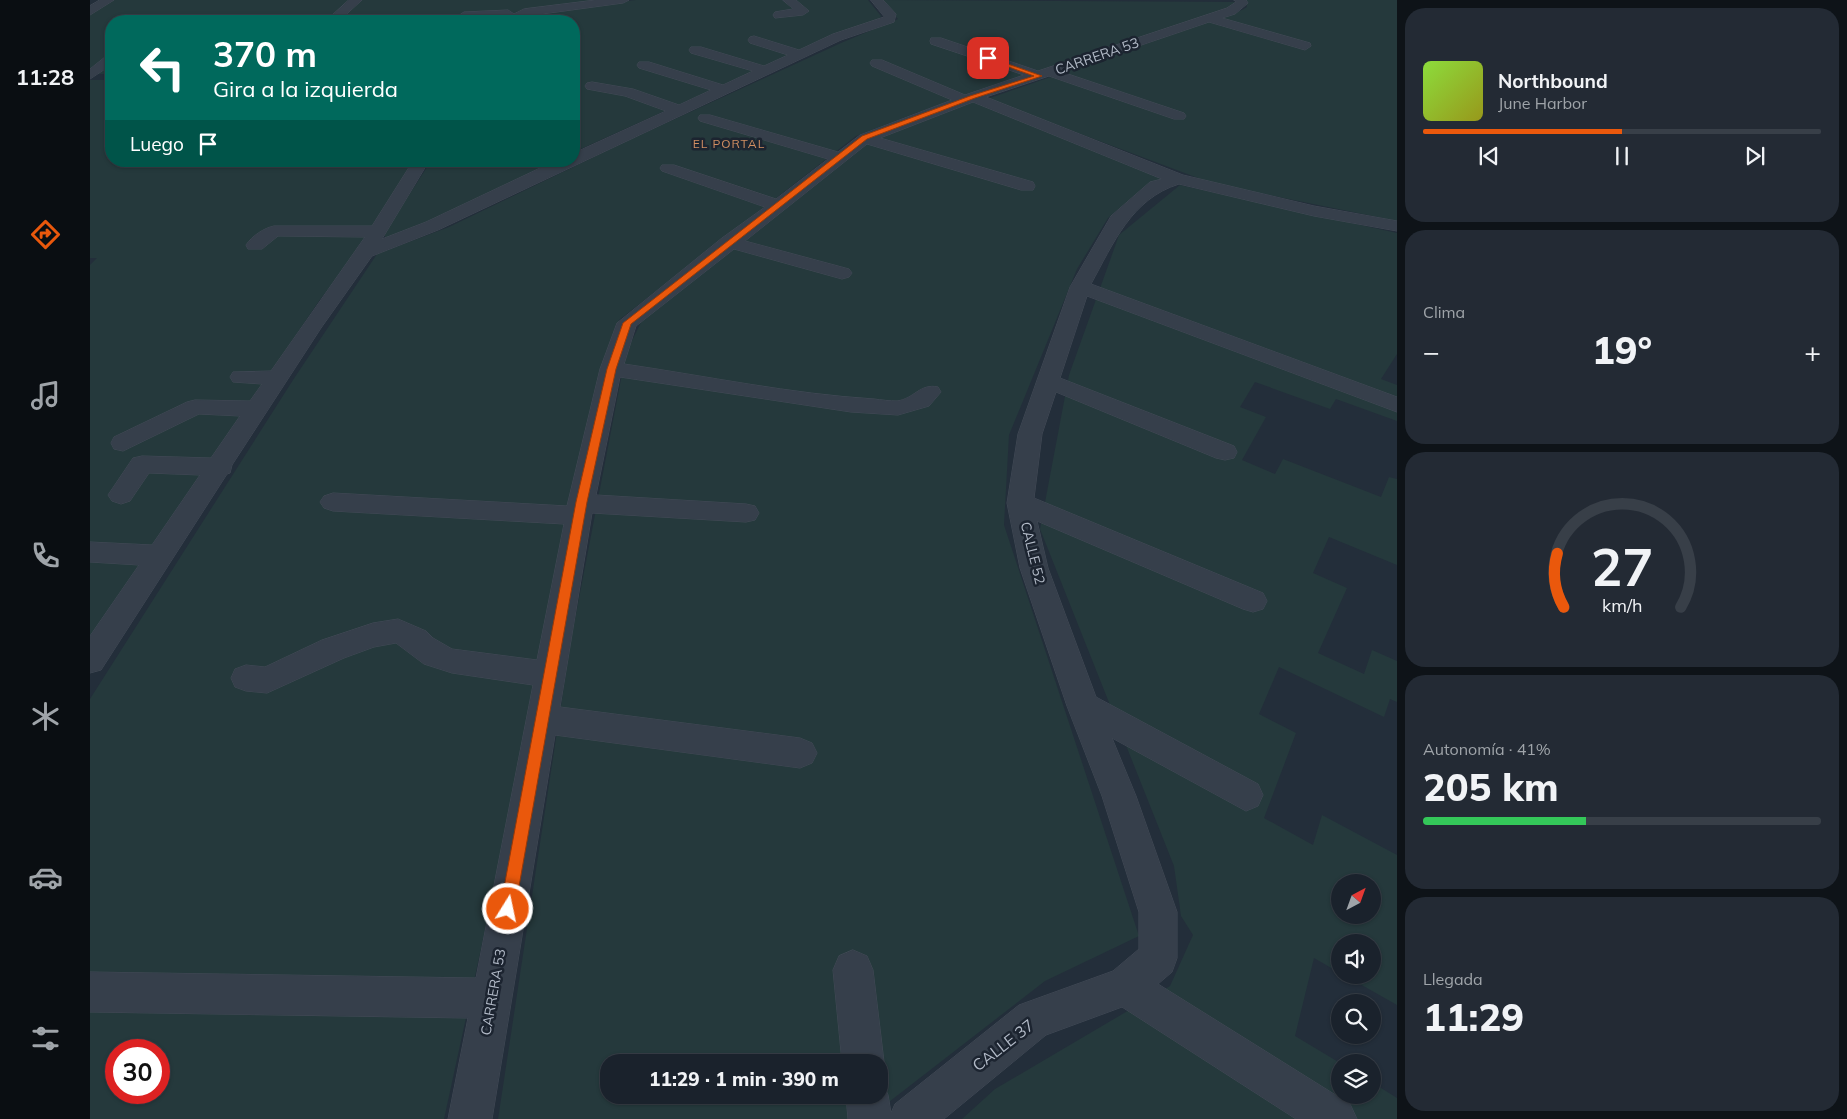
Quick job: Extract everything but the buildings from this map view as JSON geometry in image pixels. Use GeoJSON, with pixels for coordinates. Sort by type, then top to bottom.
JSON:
{"type":"FeatureCollection","features":[{"type":"Feature","properties":{"kind":"street"},"geometry":{"type":"LineString","coordinates":[[339,15],[356,0]]}},
{"type":"Feature","properties":{"kind":"street"},"geometry":{"type":"LineString","coordinates":[[502,0],[508,15]]}},
{"type":"Feature","properties":{"kind":"street"},"geometry":{"type":"LineString","coordinates":[[779,15],[803,11],[789,0]]}},
{"type":"Feature","properties":{"kind":"street"},"geometry":{"type":"LineString","coordinates":[[580,156],[800,54],[843,31],[890,19],[890,14],[877,0]]}},
{"type":"Feature","properties":{"kind":"street","name":"CARRERA 53"},"geometry":{"type":"LineString","coordinates":[[470,1119],[580,509],[611,369],[627,323],[864,138],[969,98],[1045,74],[1239,7],[1242,3],[1240,0]]}},
{"type":"Feature","properties":{"kind":"street"},"geometry":{"type":"LineString","coordinates":[[518,15],[623,3]]}},
{"type":"Feature","properties":{"kind":"street"},"geometry":{"type":"LineString","coordinates":[[1208,18],[1305,46]]}},
{"type":"Feature","properties":{"kind":"street"},"geometry":{"type":"LineString","coordinates":[[822,30],[843,31]]}},
{"type":"Feature","properties":{"kind":"street"},"geometry":{"type":"LineString","coordinates":[[754,40],[800,54]]}},
{"type":"Feature","properties":{"kind":"street"},"geometry":{"type":"LineString","coordinates":[[936,41],[1179,116]]}},
{"type":"Feature","properties":{"kind":"street"},"geometry":{"type":"LineString","coordinates":[[696,50],[765,70]]}},
{"type":"Feature","properties":{"kind":"street"},"geometry":{"type":"LineString","coordinates":[[877,63],[1178,179],[1314,212],[1397,226]]}},
{"type":"Feature","properties":{"kind":"street"},"geometry":{"type":"LineString","coordinates":[[90,76],[105,64]]}},
{"type":"Feature","properties":{"kind":"street"},"geometry":{"type":"LineString","coordinates":[[644,65],[723,89]]}},
{"type":"Feature","properties":{"kind":"street"},"geometry":{"type":"LineString","coordinates":[[90,76],[105,76]]}},
{"type":"Feature","properties":{"kind":"street"},"geometry":{"type":"LineString","coordinates":[[592,86],[628,92],[679,110]]}},
{"type":"Feature","properties":{"kind":"street"},"geometry":{"type":"LineString","coordinates":[[705,118],[839,158]]}},
{"type":"Feature","properties":{"kind":"street"},"geometry":{"type":"LineString","coordinates":[[864,138],[1027,186]]}},
{"type":"Feature","properties":{"kind":"street"},"geometry":{"type":"LineString","coordinates":[[90,661],[221,467],[311,327],[365,252],[417,167]]}},
{"type":"Feature","properties":{"kind":"street"},"geometry":{"type":"LineString","coordinates":[[365,252],[432,226],[556,167]]}},
{"type":"Feature","properties":{"kind":"street"},"geometry":{"type":"LineString","coordinates":[[668,168],[777,205]]}},
{"type":"Feature","properties":{"kind":"street","name":"CALLE 52"},"geometry":{"type":"LineString","coordinates":[[1158,958],[1158,912],[1119,796],[1083,706],[1034,568],[1020,503],[1030,434],[1080,287],[1117,220],[1156,186],[1178,179]]}},
{"type":"Feature","properties":{"kind":"street"},"geometry":{"type":"LineString","coordinates":[[255,245],[274,231],[377,232]]}},
{"type":"Feature","properties":{"kind":"street"},"geometry":{"type":"LineString","coordinates":[[729,242],[842,273]]}},
{"type":"Feature","properties":{"kind":"street"},"geometry":{"type":"LineString","coordinates":[[1080,287],[1397,405]]}},
{"type":"Feature","properties":{"kind":"street"},"geometry":{"type":"LineString","coordinates":[[611,369],[851,405],[898,408],[921,401],[930,392]]}},
{"type":"Feature","properties":{"kind":"street"},"geometry":{"type":"LineString","coordinates":[[241,377],[278,378]]}},
{"type":"Feature","properties":{"kind":"street"},"geometry":{"type":"LineString","coordinates":[[1048,381],[1225,452]]}},
{"type":"Feature","properties":{"kind":"street"},"geometry":{"type":"LineString","coordinates":[[123,443],[195,407],[258,409]]}},
{"type":"Feature","properties":{"kind":"street"},"geometry":{"type":"LineString","coordinates":[[121,496],[142,464],[221,467]]}},
{"type":"Feature","properties":{"kind":"street"},"geometry":{"type":"LineString","coordinates":[[333,502],[746,513]]}},
{"type":"Feature","properties":{"kind":"street"},"geometry":{"type":"LineString","coordinates":[[1020,503],[1253,601]]}},
{"type":"Feature","properties":{"kind":"street"},"geometry":{"type":"LineString","coordinates":[[90,552],[161,556]]}},
{"type":"Feature","properties":{"kind":"street"},"geometry":{"type":"LineString","coordinates":[[246,678],[267,680],[333,649],[373,635],[398,631],[415,639],[422,647],[435,655],[452,661],[550,675]]}},
{"type":"Feature","properties":{"kind":"street"},"geometry":{"type":"LineString","coordinates":[[1083,706],[1246,795]]}},
{"type":"Feature","properties":{"kind":"street"},"geometry":{"type":"LineString","coordinates":[[542,719],[800,753]]}},
{"type":"Feature","properties":{"kind":"street","name":"CALLE 37"},"geometry":{"type":"LineString","coordinates":[[910,1119],[1033,1019],[1124,986],[1158,958]]}},
{"type":"Feature","properties":{"kind":"street"},"geometry":{"type":"LineString","coordinates":[[853,970],[863,1054]]}},
{"type":"Feature","properties":{"kind":"street"},"geometry":{"type":"LineString","coordinates":[[1124,986],[1335,1119]]}},
{"type":"Feature","properties":{"kind":"street"},"geometry":{"type":"LineString","coordinates":[[90,992],[492,998]]}},
{"type":"Feature","properties":{"kind":"street"},"geometry":{"type":"LineString","coordinates":[[868,1104],[870,1119]]}},
{"type":"Feature","properties":{"kind":"green space"},"geometry":{"type":"Polygon","coordinates":[[[110,0],[349,0],[334,15],[105,15],[105,74],[90,74],[90,12],[110,0]]]}},
{"type":"Feature","properties":{"kind":"green space"},"geometry":{"type":"Polygon","coordinates":[[[361,0],[606,0],[530,10],[509,15],[345,15],[361,0]]]}},
{"type":"Feature","properties":{"kind":"green space"},"geometry":{"type":"Polygon","coordinates":[[[636,0],[868,0],[881,16],[879,20],[727,83],[580,149],[580,15],[532,15],[636,0]]]}},
{"type":"Feature","properties":{"kind":"green space"},"geometry":{"type":"Polygon","coordinates":[[[881,0],[1236,2],[1234,7],[919,112],[856,136],[619,320],[566,529],[521,765],[444,1119],[90,1119],[90,699],[293,380],[377,254],[449,227],[573,167],[580,167],[580,164],[898,19],[881,0]]]}},
{"type":"Feature","properties":{"kind":"green space"},"geometry":{"type":"Polygon","coordinates":[[[1245,0],[1397,0],[1397,221],[1214,184],[987,99],[1242,10],[1247,7],[1245,0]]]}},
{"type":"Feature","properties":{"kind":"green space"},"geometry":{"type":"Polygon","coordinates":[[[90,80],[105,80],[105,167],[409,167],[361,247],[319,301],[90,640],[90,265],[97,258],[90,258],[90,80]]]}},
{"type":"Feature","properties":{"kind":"green space"},"geometry":{"type":"Polygon","coordinates":[[[972,101],[1168,179],[1148,184],[1108,218],[1077,269],[1009,435],[1004,525],[1139,936],[1045,981],[888,1103],[888,1054],[600,1054],[600,1104],[886,1104],[867,1119],[498,1119],[571,640],[626,353],[643,318],[875,137],[972,101]]]}},
{"type":"Feature","properties":{"kind":"green space"},"geometry":{"type":"Polygon","coordinates":[[[427,167],[543,167],[495,192],[416,228],[385,237],[385,232],[427,167]]]}},
{"type":"Feature","properties":{"kind":"green space"},"geometry":{"type":"Polygon","coordinates":[[[1180,185],[1397,233],[1397,354],[1381,379],[1397,385],[1397,421],[1336,399],[1330,409],[1255,382],[1240,407],[1266,417],[1242,460],[1275,474],[1283,459],[1381,497],[1389,477],[1397,479],[1397,565],[1329,537],[1313,573],[1347,588],[1318,653],[1364,674],[1372,650],[1397,661],[1397,702],[1390,699],[1384,717],[1279,667],[1259,714],[1296,733],[1264,818],[1313,845],[1322,815],[1397,855],[1397,1005],[1381,996],[1381,994],[1360,984],[1381,984],[1381,934],[1331,934],[1331,968],[1314,958],[1295,1036],[1331,1058],[1331,1104],[1381,1104],[1381,1088],[1397,1098],[1397,1119],[962,1119],[995,1089],[1170,986],[1193,935],[1181,916],[1174,866],[1040,529],[1069,375],[1119,235],[1180,185]]]}},
{"type":"Feature","properties":{"kind":"district","name":"EL PORTAL"},"geometry":{"type":"Point","coordinates":[729,143]}},
{"type":"Feature","properties":{"kind":"route"},"geometry":{"type":"LineString","coordinates":[[508,909],[581,502],[611,369],[627,323],[864,138],[972,97],[1039,76],[988,58]]}}]}
